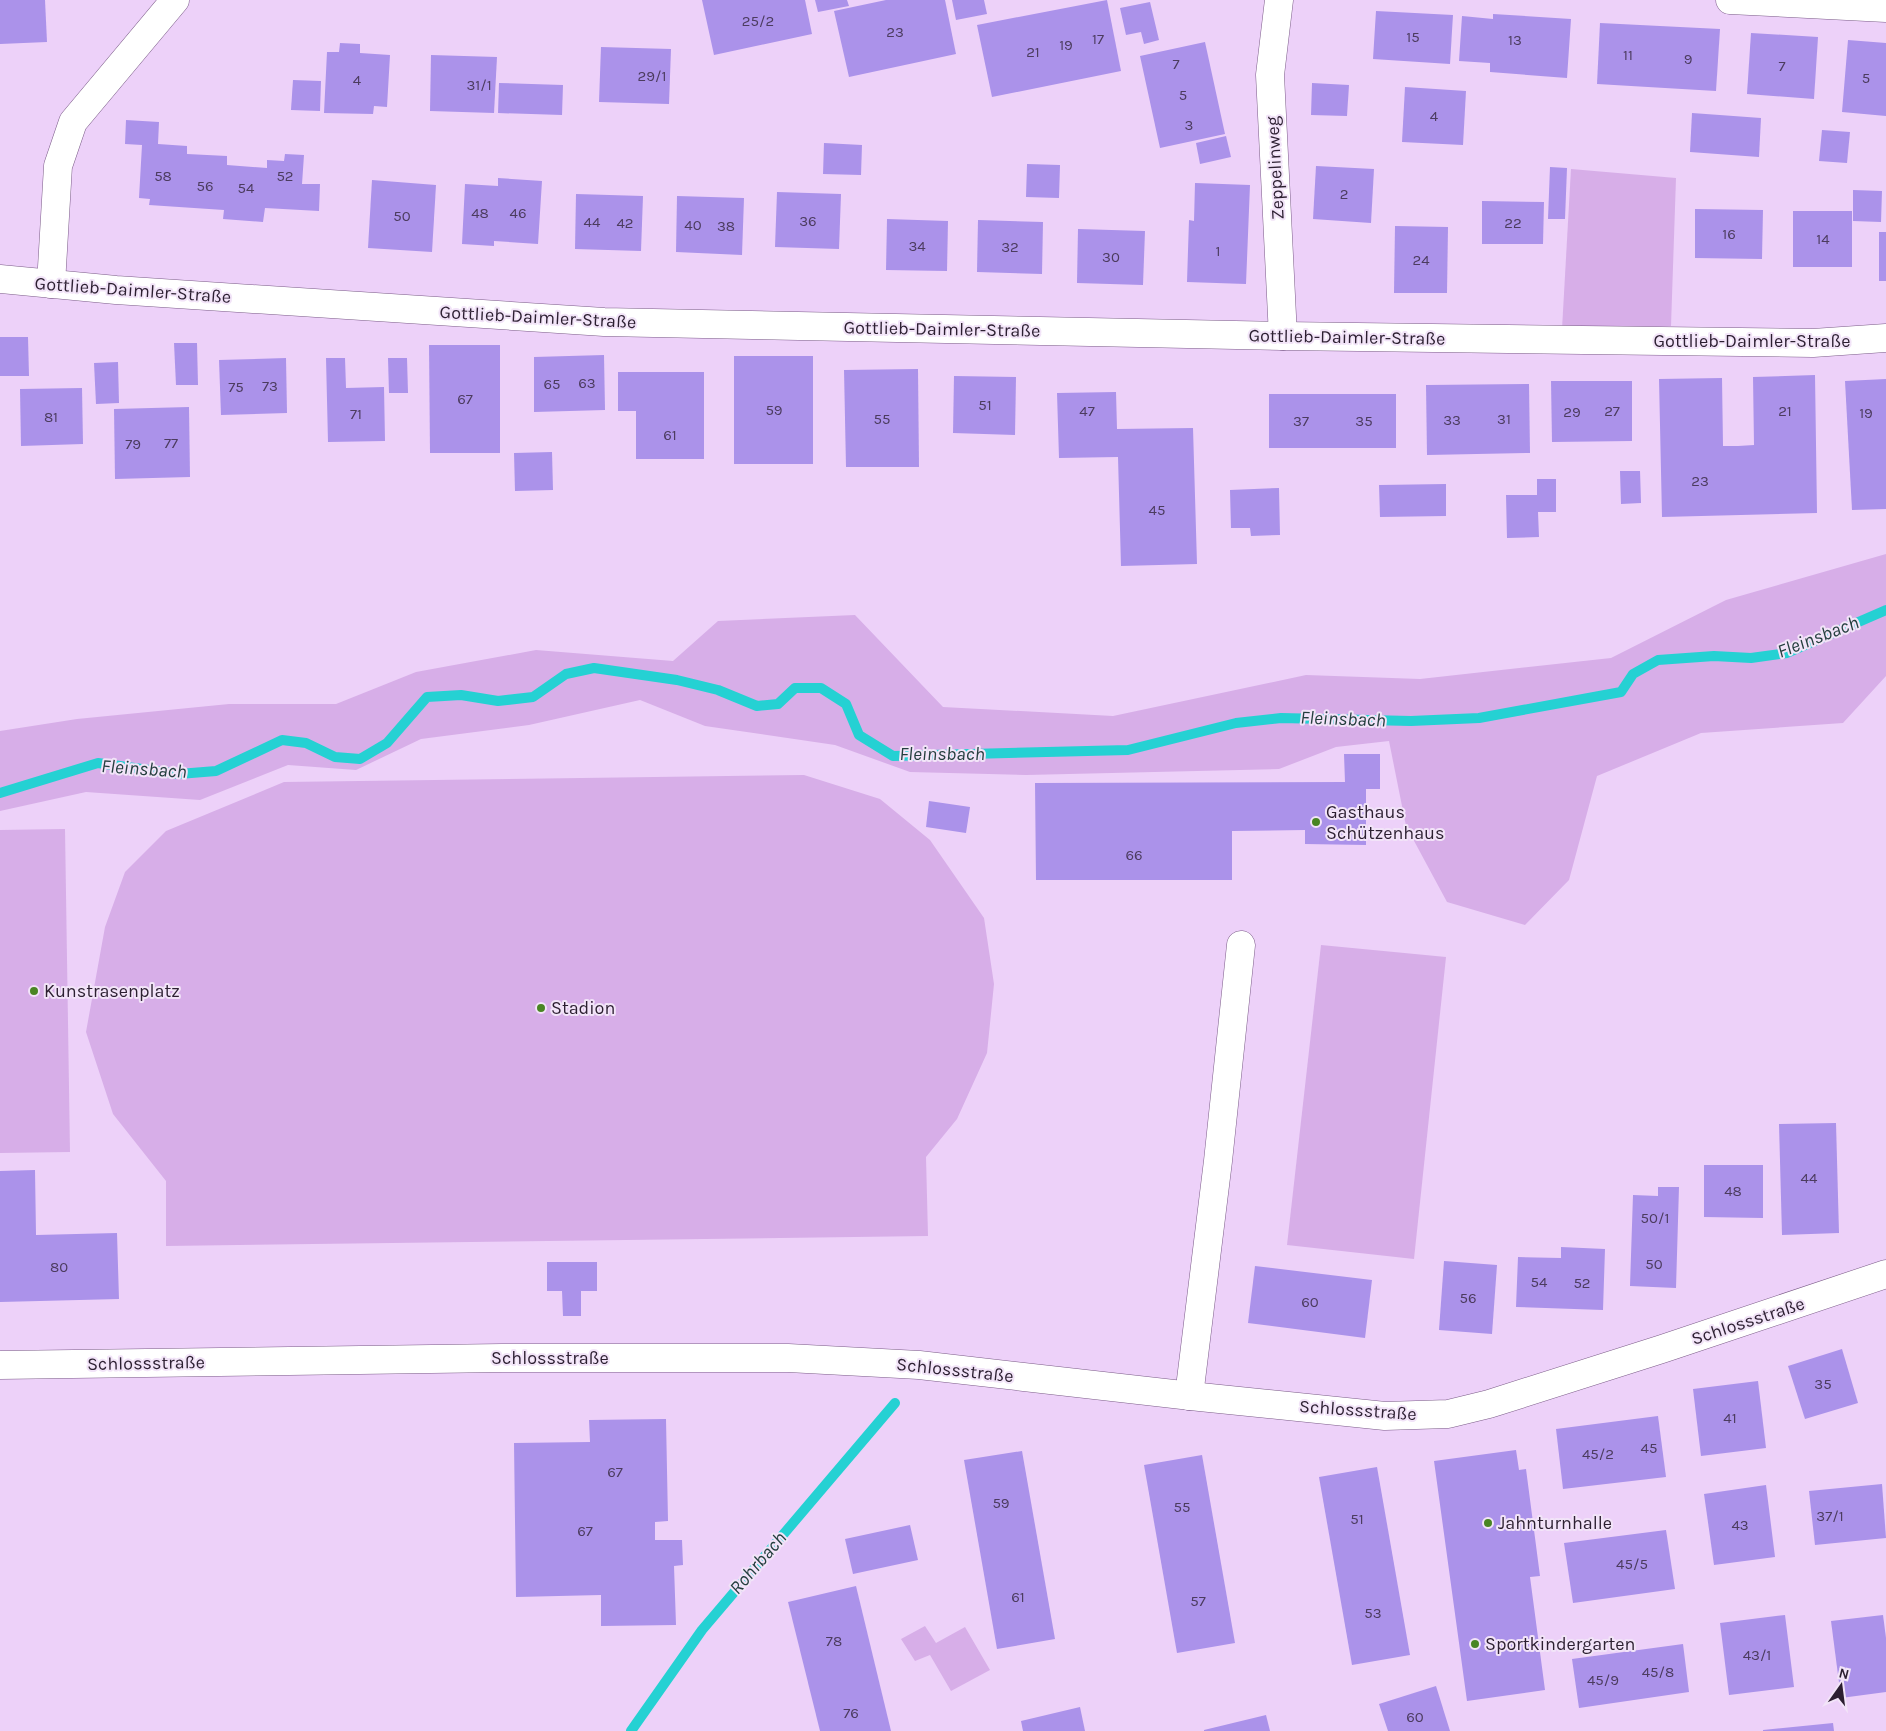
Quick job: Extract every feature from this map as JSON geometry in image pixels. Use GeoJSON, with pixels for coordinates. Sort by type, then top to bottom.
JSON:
{"type":"FeatureCollection","features":[{"type":"Feature","properties":{"kind":"street"},"geometry":{"type":"LineString","coordinates":[[51,284],[58,166],[73,122],[175,0]]}},
{"type":"Feature","properties":{"kind":"street","name":"Zeppelinweg"},"geometry":{"type":"LineString","coordinates":[[1279,0],[1270,75],[1283,336]]}},
{"type":"Feature","properties":{"kind":"street"},"geometry":{"type":"LineString","coordinates":[[1730,0],[1886,8]]}},
{"type":"Feature","properties":{"kind":"street","name":"Gottlieb-Daimler-Straße"},"geometry":{"type":"LineString","coordinates":[[0,279],[136,292],[604,322],[1283,336],[1813,343],[1886,338]]}},
{"type":"Feature","properties":{"kind":"street"},"geometry":{"type":"LineString","coordinates":[[1189,1396],[1218,1161],[1241,945]]}},
{"type":"Feature","properties":{"kind":"street","name":"Schlossstraße"},"geometry":{"type":"LineString","coordinates":[[0,1365],[502,1358],[788,1358],[919,1365],[1385,1416],[1448,1414],[1489,1404],[1886,1274]]}},
{"type":"Feature","properties":{"kind":"shaded area"},"geometry":{"type":"Polygon","coordinates":[[[1571,169],[1676,178],[1671,326],[1562,329],[1571,169]]]}},
{"type":"Feature","properties":{"kind":"shaded area"},"geometry":{"type":"Polygon","coordinates":[[[1886,554],[1886,676],[1843,723],[1701,733],[1597,776],[1569,880],[1525,925],[1447,902],[1406,826],[1389,741],[1336,747],[1279,769],[1026,775],[910,772],[835,745],[705,726],[640,700],[529,725],[421,739],[356,770],[288,765],[200,800],[86,792],[0,811],[0,731],[77,719],[229,704],[336,704],[416,672],[536,650],[673,661],[718,621],[855,615],[943,707],[1113,716],[1306,675],[1420,679],[1611,658],[1726,600],[1886,554]]]}},
{"type":"Feature","properties":{"kind":"shaded area","name":"Stadion"},"geometry":{"type":"Polygon","coordinates":[[[804,775],[880,799],[930,840],[984,918],[994,984],[987,1053],[957,1119],[926,1157],[928,1236],[166,1246],[166,1181],[113,1114],[86,1032],[105,927],[125,872],[166,831],[284,782],[804,775]]]}},
{"type":"Feature","properties":{"kind":"shaded area","name":"Kunstrasenplatz"},"geometry":{"type":"Polygon","coordinates":[[[65,829],[70,1152],[0,1153],[0,830],[65,829]]]}},
{"type":"Feature","properties":{"kind":"shaded area"},"geometry":{"type":"Polygon","coordinates":[[[1321,945],[1446,957],[1414,1259],[1287,1245],[1321,945]]]}},
{"type":"Feature","properties":{"kind":"shaded area"},"geometry":{"type":"Polygon","coordinates":[[[925,1626],[936,1643],[965,1627],[990,1670],[951,1691],[930,1655],[915,1661],[901,1639],[925,1626]]]}},
{"type":"Feature","properties":{"kind":"building"},"geometry":{"type":"Polygon","coordinates":[[[0,0],[45,0],[47,42],[0,44],[0,0]]]}},
{"type":"Feature","properties":{"kind":"building"},"geometry":{"type":"Polygon","coordinates":[[[702,0],[805,0],[812,34],[714,55],[702,0]]]}},
{"type":"Feature","properties":{"kind":"building"},"geometry":{"type":"Polygon","coordinates":[[[815,0],[847,0],[849,6],[818,12],[815,0]]]}},
{"type":"Feature","properties":{"kind":"building"},"geometry":{"type":"Polygon","coordinates":[[[886,0],[945,0],[956,54],[849,77],[834,11],[886,0]]]}},
{"type":"Feature","properties":{"kind":"building"},"geometry":{"type":"Polygon","coordinates":[[[952,0],[984,0],[987,14],[956,20],[952,0]]]}},
{"type":"Feature","properties":{"kind":"building"},"geometry":{"type":"Polygon","coordinates":[[[1107,0],[1121,71],[992,97],[977,25],[1107,0]]]}},
{"type":"Feature","properties":{"kind":"building"},"geometry":{"type":"Polygon","coordinates":[[[1150,2],[1159,40],[1144,44],[1141,32],[1126,35],[1120,8],[1150,2]]]}},
{"type":"Feature","properties":{"kind":"building"},"geometry":{"type":"Polygon","coordinates":[[[1376,11],[1453,15],[1450,64],[1373,59],[1376,11]]]}},
{"type":"Feature","properties":{"kind":"building"},"geometry":{"type":"Polygon","coordinates":[[[1493,14],[1571,19],[1567,78],[1490,72],[1490,63],[1459,61],[1462,16],[1493,19],[1493,14]]]}},
{"type":"Feature","properties":{"kind":"building"},"geometry":{"type":"Polygon","coordinates":[[[1600,23],[1720,29],[1716,91],[1597,84],[1600,23]]]}},
{"type":"Feature","properties":{"kind":"building"},"geometry":{"type":"Polygon","coordinates":[[[1751,33],[1818,37],[1814,99],[1747,94],[1751,33]]]}},
{"type":"Feature","properties":{"kind":"building"},"geometry":{"type":"Polygon","coordinates":[[[1848,40],[1886,43],[1886,116],[1842,112],[1848,40]]]}},
{"type":"Feature","properties":{"kind":"building"},"geometry":{"type":"Polygon","coordinates":[[[1205,42],[1225,134],[1160,148],[1140,56],[1205,42]]]}},
{"type":"Feature","properties":{"kind":"building"},"geometry":{"type":"Polygon","coordinates":[[[340,43],[360,44],[360,53],[390,55],[387,107],[374,106],[373,114],[324,113],[327,52],[339,52],[340,43]]]}},
{"type":"Feature","properties":{"kind":"building"},"geometry":{"type":"Polygon","coordinates":[[[601,47],[671,49],[669,104],[599,102],[601,47]]]}},
{"type":"Feature","properties":{"kind":"building"},"geometry":{"type":"Polygon","coordinates":[[[431,55],[497,57],[494,113],[430,111],[431,55]]]}},
{"type":"Feature","properties":{"kind":"building"},"geometry":{"type":"Polygon","coordinates":[[[293,80],[321,81],[320,111],[291,110],[293,80]]]}},
{"type":"Feature","properties":{"kind":"building"},"geometry":{"type":"Polygon","coordinates":[[[499,83],[563,85],[562,115],[498,113],[499,83]]]}},
{"type":"Feature","properties":{"kind":"building"},"geometry":{"type":"Polygon","coordinates":[[[1312,83],[1349,85],[1347,116],[1311,115],[1312,83]]]}},
{"type":"Feature","properties":{"kind":"building"},"geometry":{"type":"Polygon","coordinates":[[[1405,87],[1466,91],[1463,145],[1402,142],[1405,87]]]}},
{"type":"Feature","properties":{"kind":"building"},"geometry":{"type":"Polygon","coordinates":[[[1692,113],[1761,118],[1759,157],[1690,152],[1692,113]]]}},
{"type":"Feature","properties":{"kind":"building"},"geometry":{"type":"Polygon","coordinates":[[[126,120],[159,122],[158,144],[187,146],[187,154],[227,156],[227,165],[267,168],[267,160],[284,161],[285,154],[304,155],[302,184],[320,184],[319,211],[265,208],[263,222],[223,219],[224,210],[149,205],[150,199],[139,198],[142,145],[125,144],[126,120]]]}},
{"type":"Feature","properties":{"kind":"building"},"geometry":{"type":"Polygon","coordinates":[[[1822,130],[1850,132],[1847,163],[1819,161],[1822,130]]]}},
{"type":"Feature","properties":{"kind":"building"},"geometry":{"type":"Polygon","coordinates":[[[1226,136],[1231,157],[1200,164],[1196,143],[1226,136]]]}},
{"type":"Feature","properties":{"kind":"building"},"geometry":{"type":"Polygon","coordinates":[[[824,143],[862,145],[861,175],[823,174],[824,143]]]}},
{"type":"Feature","properties":{"kind":"building"},"geometry":{"type":"Polygon","coordinates":[[[1027,164],[1060,165],[1059,198],[1026,197],[1027,164]]]}},
{"type":"Feature","properties":{"kind":"building"},"geometry":{"type":"Polygon","coordinates":[[[1316,166],[1374,169],[1371,223],[1313,219],[1316,166]]]}},
{"type":"Feature","properties":{"kind":"building"},"geometry":{"type":"Polygon","coordinates":[[[1550,167],[1567,168],[1565,219],[1548,219],[1550,167]]]}},
{"type":"Feature","properties":{"kind":"building"},"geometry":{"type":"Polygon","coordinates":[[[498,178],[542,181],[538,244],[494,241],[494,246],[462,244],[465,184],[498,186],[498,178]]]}},
{"type":"Feature","properties":{"kind":"building"},"geometry":{"type":"Polygon","coordinates":[[[372,180],[436,185],[432,252],[368,248],[372,180]]]}},
{"type":"Feature","properties":{"kind":"building"},"geometry":{"type":"Polygon","coordinates":[[[1195,183],[1250,185],[1246,284],[1187,282],[1189,220],[1194,221],[1195,183]]]}},
{"type":"Feature","properties":{"kind":"building"},"geometry":{"type":"Polygon","coordinates":[[[1853,190],[1882,191],[1881,222],[1853,221],[1853,190]]]}},
{"type":"Feature","properties":{"kind":"building"},"geometry":{"type":"Polygon","coordinates":[[[777,192],[841,194],[839,249],[775,247],[777,192]]]}},
{"type":"Feature","properties":{"kind":"building"},"geometry":{"type":"Polygon","coordinates":[[[576,194],[643,196],[641,251],[575,249],[576,194]]]}},
{"type":"Feature","properties":{"kind":"building"},"geometry":{"type":"Polygon","coordinates":[[[677,196],[744,198],[742,255],[676,252],[677,196]]]}},
{"type":"Feature","properties":{"kind":"building"},"geometry":{"type":"Polygon","coordinates":[[[1482,201],[1544,202],[1543,244],[1482,244],[1482,201]]]}},
{"type":"Feature","properties":{"kind":"building"},"geometry":{"type":"Polygon","coordinates":[[[1695,209],[1763,210],[1762,259],[1695,258],[1695,209]]]}},
{"type":"Feature","properties":{"kind":"building"},"geometry":{"type":"Polygon","coordinates":[[[1793,211],[1852,211],[1852,267],[1793,267],[1793,211]]]}},
{"type":"Feature","properties":{"kind":"building"},"geometry":{"type":"Polygon","coordinates":[[[887,219],[948,221],[947,271],[886,270],[887,219]]]}},
{"type":"Feature","properties":{"kind":"building"},"geometry":{"type":"Polygon","coordinates":[[[978,220],[1043,222],[1042,274],[977,272],[978,220]]]}},
{"type":"Feature","properties":{"kind":"building"},"geometry":{"type":"Polygon","coordinates":[[[1395,226],[1448,227],[1447,293],[1394,293],[1395,226]]]}},
{"type":"Feature","properties":{"kind":"building"},"geometry":{"type":"Polygon","coordinates":[[[1078,229],[1145,231],[1143,285],[1077,283],[1078,229]]]}},
{"type":"Feature","properties":{"kind":"building"},"geometry":{"type":"Polygon","coordinates":[[[1879,232],[1886,232],[1886,281],[1879,281],[1879,232]]]}},
{"type":"Feature","properties":{"kind":"building"},"geometry":{"type":"Polygon","coordinates":[[[0,337],[28,337],[29,376],[0,376],[0,337]]]}},
{"type":"Feature","properties":{"kind":"building"},"geometry":{"type":"Polygon","coordinates":[[[174,343],[197,343],[198,385],[176,385],[174,343]]]}},
{"type":"Feature","properties":{"kind":"building"},"geometry":{"type":"Polygon","coordinates":[[[429,345],[500,345],[500,453],[430,453],[429,345]]]}},
{"type":"Feature","properties":{"kind":"building"},"geometry":{"type":"Polygon","coordinates":[[[604,355],[605,410],[534,412],[534,357],[604,355]]]}},
{"type":"Feature","properties":{"kind":"building"},"geometry":{"type":"Polygon","coordinates":[[[734,356],[813,356],[813,464],[734,464],[734,356]]]}},
{"type":"Feature","properties":{"kind":"building"},"geometry":{"type":"Polygon","coordinates":[[[286,358],[287,413],[221,415],[219,360],[286,358]]]}},
{"type":"Feature","properties":{"kind":"building"},"geometry":{"type":"Polygon","coordinates":[[[326,358],[345,358],[346,388],[384,387],[385,441],[328,442],[326,358]]]}},
{"type":"Feature","properties":{"kind":"building"},"geometry":{"type":"Polygon","coordinates":[[[388,358],[407,358],[408,393],[389,393],[388,358]]]}},
{"type":"Feature","properties":{"kind":"building"},"geometry":{"type":"Polygon","coordinates":[[[118,362],[119,403],[96,404],[94,363],[118,362]]]}},
{"type":"Feature","properties":{"kind":"building"},"geometry":{"type":"Polygon","coordinates":[[[918,369],[919,467],[846,467],[844,370],[918,369]]]}},
{"type":"Feature","properties":{"kind":"building"},"geometry":{"type":"Polygon","coordinates":[[[618,372],[704,372],[704,459],[636,459],[636,411],[618,411],[618,372]]]}},
{"type":"Feature","properties":{"kind":"building"},"geometry":{"type":"Polygon","coordinates":[[[1815,375],[1817,513],[1662,517],[1659,379],[1722,378],[1723,446],[1738,446],[1754,445],[1753,377],[1815,375]]]}},
{"type":"Feature","properties":{"kind":"building"},"geometry":{"type":"Polygon","coordinates":[[[954,376],[1016,377],[1015,435],[953,433],[954,376]]]}},
{"type":"Feature","properties":{"kind":"building"},"geometry":{"type":"Polygon","coordinates":[[[1886,379],[1886,509],[1852,510],[1845,381],[1886,379]]]}},
{"type":"Feature","properties":{"kind":"building"},"geometry":{"type":"Polygon","coordinates":[[[1551,381],[1632,381],[1632,441],[1552,442],[1551,381]]]}},
{"type":"Feature","properties":{"kind":"building"},"geometry":{"type":"Polygon","coordinates":[[[1529,384],[1530,453],[1427,455],[1426,385],[1529,384]]]}},
{"type":"Feature","properties":{"kind":"building"},"geometry":{"type":"Polygon","coordinates":[[[82,388],[83,444],[21,446],[20,389],[82,388]]]}},
{"type":"Feature","properties":{"kind":"building"},"geometry":{"type":"Polygon","coordinates":[[[1116,392],[1117,429],[1193,428],[1197,564],[1121,566],[1118,457],[1059,458],[1057,393],[1116,392]]]}},
{"type":"Feature","properties":{"kind":"building"},"geometry":{"type":"Polygon","coordinates":[[[1269,394],[1396,394],[1396,448],[1269,448],[1269,394]]]}},
{"type":"Feature","properties":{"kind":"building"},"geometry":{"type":"Polygon","coordinates":[[[189,407],[190,477],[115,479],[114,409],[189,407]]]}},
{"type":"Feature","properties":{"kind":"building"},"geometry":{"type":"Polygon","coordinates":[[[552,452],[553,490],[515,491],[514,453],[552,452]]]}},
{"type":"Feature","properties":{"kind":"building"},"geometry":{"type":"Polygon","coordinates":[[[1620,471],[1640,471],[1641,503],[1621,504],[1620,471]]]}},
{"type":"Feature","properties":{"kind":"building"},"geometry":{"type":"Polygon","coordinates":[[[1537,479],[1556,479],[1556,512],[1538,512],[1539,537],[1507,538],[1506,495],[1537,495],[1537,479]]]}},
{"type":"Feature","properties":{"kind":"building"},"geometry":{"type":"Polygon","coordinates":[[[1446,484],[1446,516],[1380,517],[1379,485],[1446,484]]]}},
{"type":"Feature","properties":{"kind":"building"},"geometry":{"type":"Polygon","coordinates":[[[1279,488],[1280,535],[1251,536],[1250,528],[1231,528],[1230,490],[1279,488]]]}},
{"type":"Feature","properties":{"kind":"building"},"geometry":{"type":"Polygon","coordinates":[[[1344,754],[1380,754],[1380,789],[1366,789],[1366,845],[1305,844],[1305,830],[1232,831],[1232,880],[1036,880],[1035,783],[1345,782],[1344,754]]]}},
{"type":"Feature","properties":{"kind":"building"},"geometry":{"type":"Polygon","coordinates":[[[929,801],[970,807],[966,833],[926,827],[929,801]]]}},
{"type":"Feature","properties":{"kind":"building"},"geometry":{"type":"Polygon","coordinates":[[[1836,1123],[1839,1233],[1782,1235],[1779,1124],[1836,1123]]]}},
{"type":"Feature","properties":{"kind":"building"},"geometry":{"type":"Polygon","coordinates":[[[1704,1165],[1763,1165],[1763,1218],[1704,1217],[1704,1165]]]}},
{"type":"Feature","properties":{"kind":"building"},"geometry":{"type":"Polygon","coordinates":[[[35,1170],[36,1235],[117,1233],[119,1299],[0,1302],[0,1171],[35,1170]]]}},
{"type":"Feature","properties":{"kind":"building"},"geometry":{"type":"Polygon","coordinates":[[[1658,1187],[1679,1187],[1676,1288],[1630,1286],[1633,1195],[1658,1196],[1658,1187]]]}},
{"type":"Feature","properties":{"kind":"building"},"geometry":{"type":"Polygon","coordinates":[[[1561,1247],[1605,1249],[1603,1310],[1516,1307],[1518,1257],[1561,1258],[1561,1247]]]}},
{"type":"Feature","properties":{"kind":"building"},"geometry":{"type":"Polygon","coordinates":[[[1444,1261],[1497,1265],[1492,1334],[1439,1330],[1444,1261]]]}},
{"type":"Feature","properties":{"kind":"building"},"geometry":{"type":"Polygon","coordinates":[[[547,1262],[597,1262],[597,1291],[581,1291],[581,1316],[563,1316],[562,1291],[547,1291],[547,1262]]]}},
{"type":"Feature","properties":{"kind":"building"},"geometry":{"type":"Polygon","coordinates":[[[1255,1266],[1372,1280],[1365,1338],[1248,1323],[1255,1266]]]}},
{"type":"Feature","properties":{"kind":"building"},"geometry":{"type":"Polygon","coordinates":[[[1842,1349],[1858,1403],[1805,1419],[1788,1366],[1842,1349]]]}},
{"type":"Feature","properties":{"kind":"building"},"geometry":{"type":"Polygon","coordinates":[[[1758,1381],[1766,1448],[1701,1456],[1693,1389],[1758,1381]]]}},
{"type":"Feature","properties":{"kind":"building"},"geometry":{"type":"Polygon","coordinates":[[[1658,1416],[1666,1477],[1563,1489],[1556,1429],[1658,1416]]]}},
{"type":"Feature","properties":{"kind":"building"},"geometry":{"type":"Polygon","coordinates":[[[666,1419],[668,1521],[655,1522],[655,1540],[682,1540],[683,1565],[674,1566],[676,1625],[601,1626],[601,1595],[516,1597],[514,1443],[590,1442],[589,1420],[666,1419]]]}},
{"type":"Feature","properties":{"kind":"building","name":"Jahnturnhalle"},"geometry":{"type":"Polygon","coordinates":[[[1516,1450],[1519,1470],[1526,1469],[1540,1576],[1530,1577],[1545,1690],[1467,1701],[1434,1461],[1516,1450]]]}},
{"type":"Feature","properties":{"kind":"building"},"geometry":{"type":"Polygon","coordinates":[[[1022,1451],[1055,1639],[997,1649],[964,1460],[1022,1451]]]}},
{"type":"Feature","properties":{"kind":"building"},"geometry":{"type":"Polygon","coordinates":[[[1202,1455],[1235,1643],[1177,1653],[1144,1465],[1202,1455]]]}},
{"type":"Feature","properties":{"kind":"building"},"geometry":{"type":"Polygon","coordinates":[[[1377,1467],[1410,1655],[1352,1665],[1319,1477],[1377,1467]]]}},
{"type":"Feature","properties":{"kind":"building"},"geometry":{"type":"Polygon","coordinates":[[[1882,1484],[1886,1538],[1815,1545],[1809,1491],[1882,1484]]]}},
{"type":"Feature","properties":{"kind":"building"},"geometry":{"type":"Polygon","coordinates":[[[1766,1485],[1775,1557],[1714,1565],[1704,1494],[1766,1485]]]}},
{"type":"Feature","properties":{"kind":"building"},"geometry":{"type":"Polygon","coordinates":[[[910,1525],[918,1560],[853,1574],[845,1539],[910,1525]]]}},
{"type":"Feature","properties":{"kind":"building"},"geometry":{"type":"Polygon","coordinates":[[[1666,1530],[1675,1589],[1573,1603],[1564,1543],[1666,1530]]]}},
{"type":"Feature","properties":{"kind":"building"},"geometry":{"type":"Polygon","coordinates":[[[856,1586],[891,1731],[820,1731],[788,1602],[856,1586]]]}},
{"type":"Feature","properties":{"kind":"building"},"geometry":{"type":"Polygon","coordinates":[[[1785,1615],[1794,1687],[1729,1695],[1720,1623],[1785,1615]]]}},
{"type":"Feature","properties":{"kind":"building"},"geometry":{"type":"Polygon","coordinates":[[[1883,1615],[1886,1638],[1886,1692],[1841,1698],[1831,1621],[1883,1615]]]}},
{"type":"Feature","properties":{"kind":"building"},"geometry":{"type":"Polygon","coordinates":[[[1683,1644],[1689,1692],[1579,1708],[1572,1659],[1683,1644]]]}},
{"type":"Feature","properties":{"kind":"building"},"geometry":{"type":"Polygon","coordinates":[[[1436,1686],[1450,1731],[1388,1731],[1379,1704],[1436,1686]]]}},
{"type":"Feature","properties":{"kind":"building"},"geometry":{"type":"Polygon","coordinates":[[[1080,1707],[1085,1731],[1023,1731],[1021,1721],[1080,1707]]]}},
{"type":"Feature","properties":{"kind":"building"},"geometry":{"type":"Polygon","coordinates":[[[1266,1715],[1270,1731],[1204,1731],[1204,1730],[1266,1715]]]}},
{"type":"Feature","properties":{"kind":"building"},"geometry":{"type":"Polygon","coordinates":[[[1833,1723],[1834,1731],[1763,1731],[1763,1730],[1833,1723]]]}},
{"type":"Feature","properties":{"kind":"waterway","name":"Fleinsbach"},"geometry":{"type":"LineString","coordinates":[[0,793],[98,763],[179,774],[216,771],[282,740],[306,743],[335,757],[360,759],[387,743],[427,697],[461,695],[498,701],[533,697],[566,674],[594,668],[677,680],[718,690],[757,706],[778,704],[795,688],[821,688],[846,704],[859,735],[893,756],[1128,750],[1236,723],[1281,718],[1411,721],[1479,718],[1621,692],[1633,674],[1658,660],[1714,656],[1751,658],[1787,653],[1886,610]]}},
{"type":"Feature","properties":{"kind":"waterway","name":"Rohrbach"},"geometry":{"type":"LineString","coordinates":[[631,1731],[702,1630],[895,1403]]}},
{"type":"Feature","properties":{"kind":"place","name":"Gasthaus Schützenhaus"},"geometry":{"type":"Point","coordinates":[1316,822]}},
{"type":"Feature","properties":{"kind":"place","name":"Kunstrasenplatz"},"geometry":{"type":"Point","coordinates":[34,991]}},
{"type":"Feature","properties":{"kind":"place","name":"Stadion"},"geometry":{"type":"Point","coordinates":[541,1008]}},
{"type":"Feature","properties":{"kind":"place","name":"Jahnturnhalle"},"geometry":{"type":"Point","coordinates":[1488,1523]}},
{"type":"Feature","properties":{"kind":"place","name":"Sportkindergarten"},"geometry":{"type":"Point","coordinates":[1475,1644]}}]}
